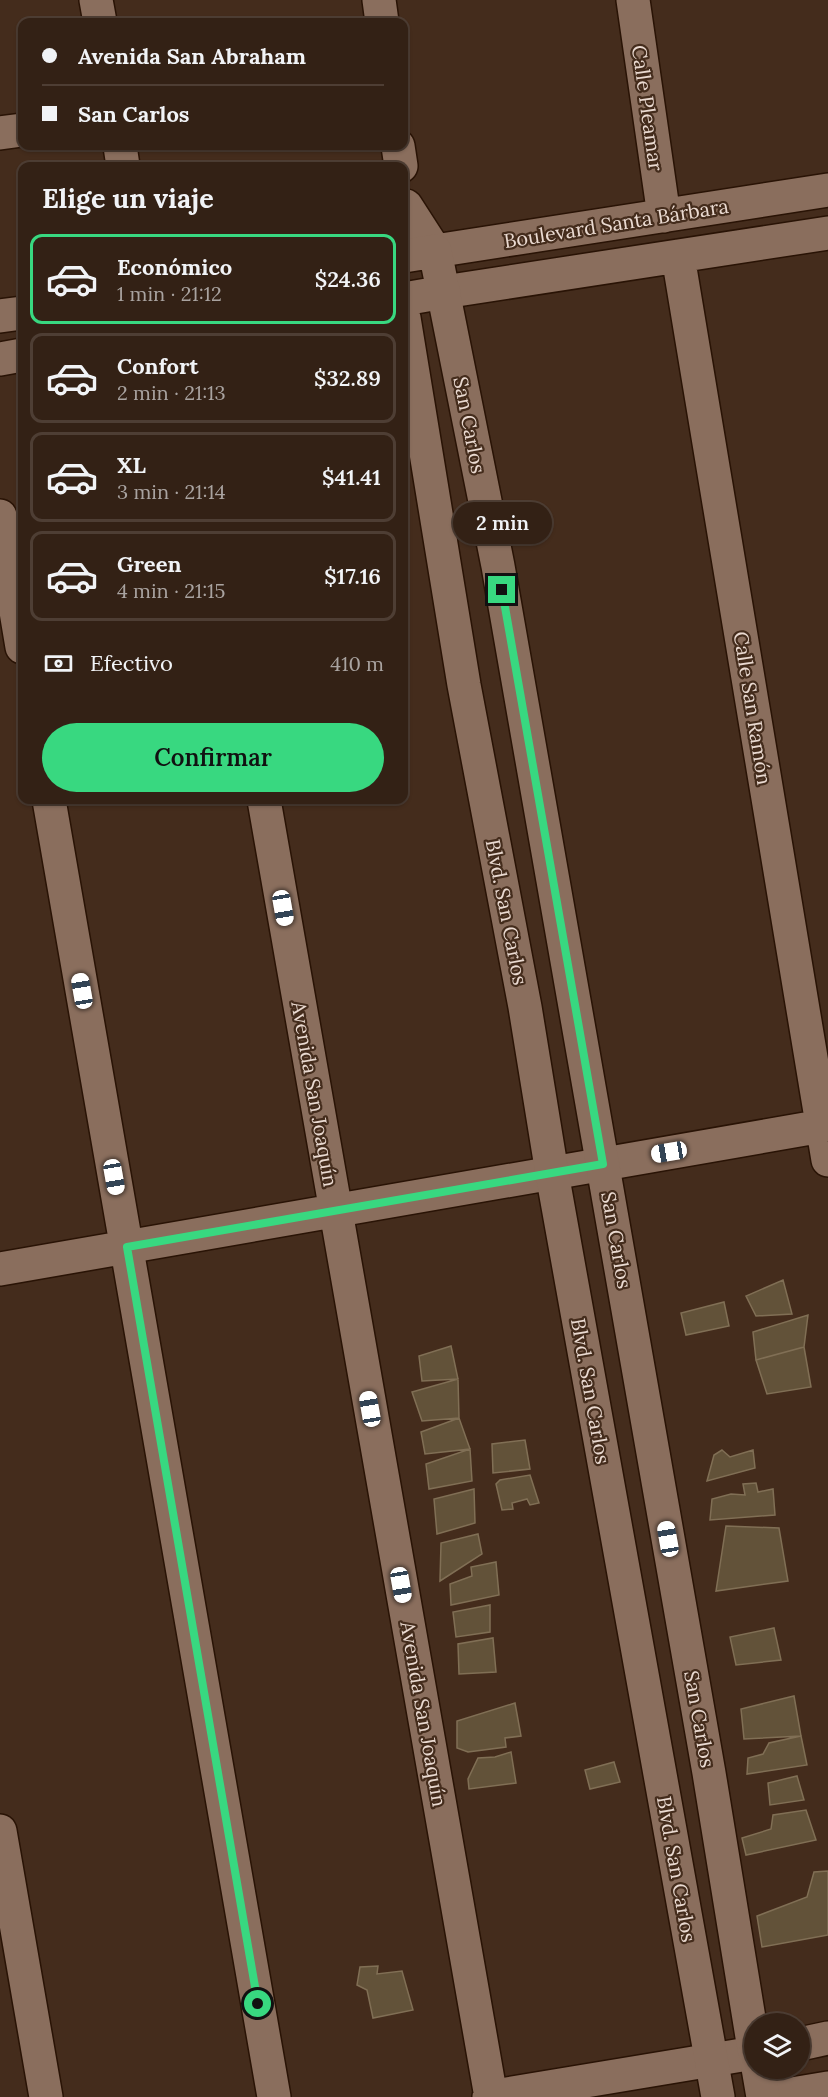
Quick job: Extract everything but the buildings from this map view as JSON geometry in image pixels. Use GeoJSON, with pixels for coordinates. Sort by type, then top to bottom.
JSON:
{"type":"FeatureCollection","features":[{"type":"Feature","properties":{"kind":"street"},"geometry":{"type":"LineString","coordinates":[[96,0],[99,18]]}},
{"type":"Feature","properties":{"kind":"street"},"geometry":{"type":"LineString","coordinates":[[379,0],[381,18]]}},
{"type":"Feature","properties":{"kind":"street","name":"Calle Pleamar"},"geometry":{"type":"LineString","coordinates":[[633,0],[664,216]]}},
{"type":"Feature","properties":{"kind":"street"},"geometry":{"type":"LineString","coordinates":[[0,133],[18,131]]}},
{"type":"Feature","properties":{"kind":"street","name":"Boulevard Santa Bárbara"},"geometry":{"type":"LineString","coordinates":[[419,254],[828,190]]}},
{"type":"Feature","properties":{"kind":"street","name":"San Carlos"},"geometry":{"type":"LineString","coordinates":[[408,216],[419,254],[444,292],[498,566],[709,1773],[748,2013]]}},
{"type":"Feature","properties":{"kind":"street"},"geometry":{"type":"LineString","coordinates":[[408,298],[828,232]]}},
{"type":"Feature","properties":{"kind":"street","name":"Calle San Ramón"},"geometry":{"type":"LineString","coordinates":[[678,256],[825,1125],[828,1160]]}},
{"type":"Feature","properties":{"kind":"street"},"geometry":{"type":"LineString","coordinates":[[0,316],[18,314]]}},
{"type":"Feature","properties":{"kind":"street","name":"Blvd. San Carlos"},"geometry":{"type":"LineString","coordinates":[[408,342],[464,685],[525,1007],[552,1173],[718,2097]]}},
{"type":"Feature","properties":{"kind":"street"},"geometry":{"type":"LineString","coordinates":[[0,359],[18,357]]}},
{"type":"Feature","properties":{"kind":"street"},"geometry":{"type":"LineString","coordinates":[[0,516],[18,623]]}},
{"type":"Feature","properties":{"kind":"street"},"geometry":{"type":"LineString","coordinates":[[50,804],[274,2097]]}},
{"type":"Feature","properties":{"kind":"street","name":"Avenida San Joaquín"},"geometry":{"type":"LineString","coordinates":[[265,804],[490,2097]]}},
{"type":"Feature","properties":{"kind":"street"},"geometry":{"type":"LineString","coordinates":[[0,1269],[825,1125]]}},
{"type":"Feature","properties":{"kind":"street"},"geometry":{"type":"LineString","coordinates":[[0,1831],[11,1959],[46,2097]]}},
{"type":"Feature","properties":{"kind":"street"},"geometry":{"type":"LineString","coordinates":[[810,2042],[828,2038]]}},
{"type":"Feature","properties":{"kind":"street"},"geometry":{"type":"LineString","coordinates":[[490,2097],[712,2061],[744,2053]]}},
{"type":"Feature","properties":{"kind":"street"},"geometry":{"type":"LineString","coordinates":[[760,2079],[763,2097]]}},
{"type":"Feature","properties":{"kind":"street"},"geometry":{"type":"LineString","coordinates":[[774,2097],[828,2088]]}},
{"type":"Feature","properties":{"kind":"route"},"geometry":{"type":"LineString","coordinates":[[258,2004],[127,1247],[603,1164],[502,590]]}}]}
